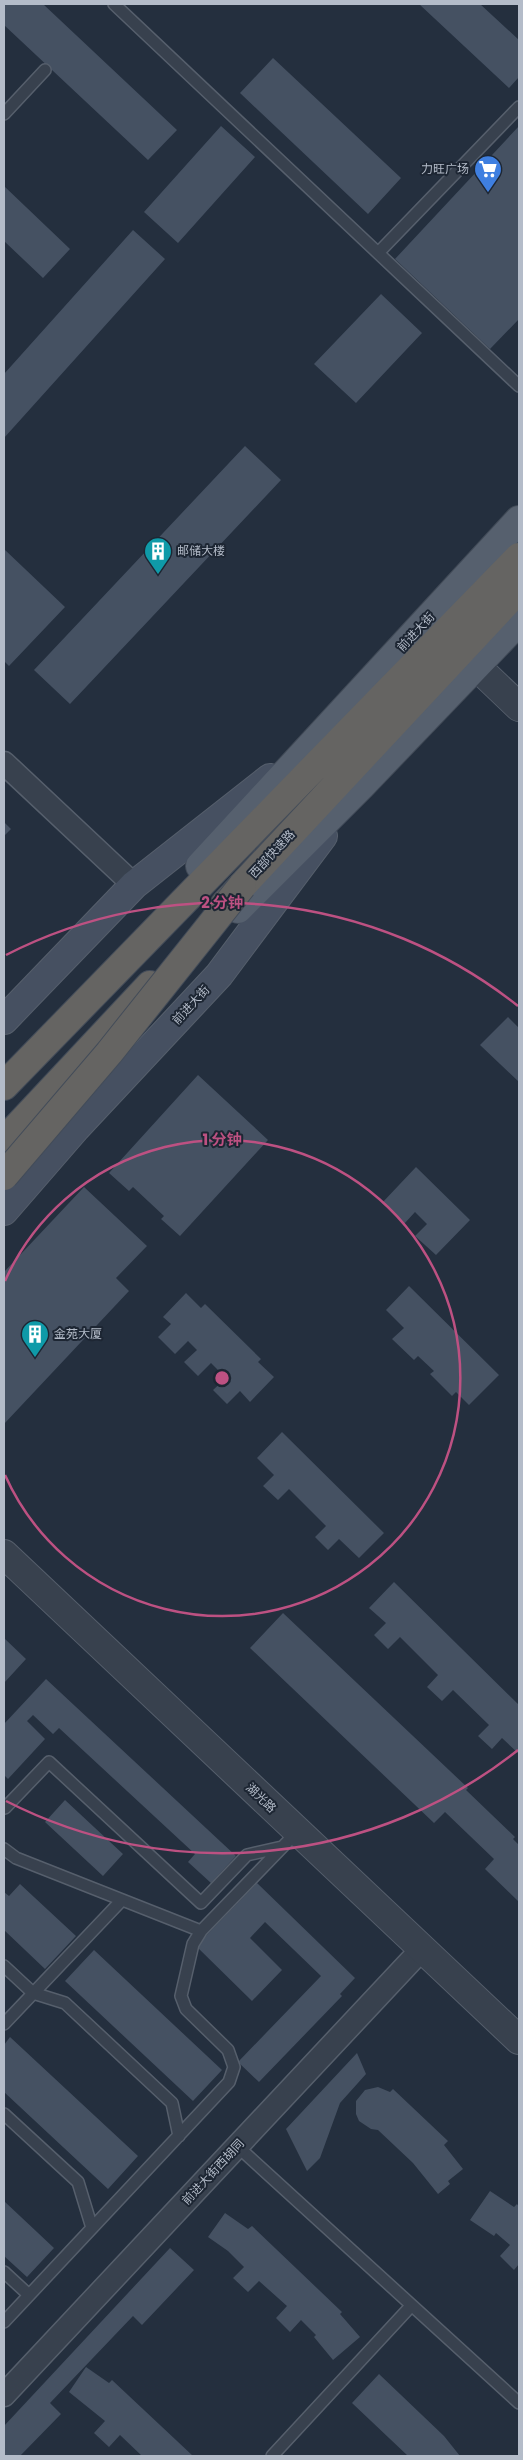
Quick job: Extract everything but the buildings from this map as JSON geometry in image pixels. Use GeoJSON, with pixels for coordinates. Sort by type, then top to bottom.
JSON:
{"type":"FeatureCollection","features":[{"type":"Feature","properties":{"kind":"highway"},"geometry":{"type":"LineString","coordinates":[[4,1086],[519,557]]}},
{"type":"Feature","properties":{"kind":"highway","name":"西部快速路"},"geometry":{"type":"LineString","coordinates":[[4,1141],[519,589]]}},
{"type":"Feature","properties":{"kind":"highway"},"geometry":{"type":"LineString","coordinates":[[4,1176],[109,1053],[242,886]]}},
{"type":"Feature","properties":{"kind":"main road","name":"前进大街"},"geometry":{"type":"LineString","coordinates":[[4,1073],[149,922],[519,520]]}},
{"type":"Feature","properties":{"kind":"main road","name":"前进大街"},"geometry":{"type":"LineString","coordinates":[[4,1154],[200,946],[361,786],[519,621]]}},
{"type":"Feature","properties":{"kind":"main road","name":"前进大街"},"geometry":{"type":"LineString","coordinates":[[4,1020],[134,885],[312,744]]}},
{"type":"Feature","properties":{"kind":"main road","name":"前进大街"},"geometry":{"type":"LineString","coordinates":[[4,1211],[76,1128],[219,975],[361,786]]}},
{"type":"Feature","properties":{"kind":"street"},"geometry":{"type":"LineString","coordinates":[[476,666],[519,707]]}},
{"type":"Feature","properties":{"kind":"street"},"geometry":{"type":"LineString","coordinates":[[4,763],[134,885]]}},
{"type":"Feature","properties":{"kind":"street","name":"湖光路"},"geometry":{"type":"LineString","coordinates":[[4,1554],[289,1840],[422,1949],[519,2040]]}},
{"type":"Feature","properties":{"kind":"street","name":"前进大街西胡同"},"geometry":{"type":"LineString","coordinates":[[4,2395],[422,1949]]}},
{"type":"Feature","properties":{"kind":"lane"},"geometry":{"type":"LineString","coordinates":[[114,4],[519,386]]}},
{"type":"Feature","properties":{"kind":"lane"},"geometry":{"type":"LineString","coordinates":[[4,114],[45,70]]}},
{"type":"Feature","properties":{"kind":"lane"},"geometry":{"type":"LineString","coordinates":[[379,252],[519,107]]}},
{"type":"Feature","properties":{"kind":"lane"},"geometry":{"type":"LineString","coordinates":[[5,1808],[50,1762],[201,1903],[247,1855],[289,1840]]}},
{"type":"Feature","properties":{"kind":"lane"},"geometry":{"type":"LineString","coordinates":[[4,2322],[229,2082],[234,2067],[228,2050],[186,2009],[181,1996],[193,1944],[201,1931],[289,1840]]}},
{"type":"Feature","properties":{"kind":"lane"},"geometry":{"type":"LineString","coordinates":[[4,1849],[16,1858],[201,1931]]}},
{"type":"Feature","properties":{"kind":"lane"},"geometry":{"type":"LineString","coordinates":[[4,2024],[121,1901]]}},
{"type":"Feature","properties":{"kind":"lane"},"geometry":{"type":"LineString","coordinates":[[4,1966],[33,1993],[65,2003],[172,2103],[179,2136]]}},
{"type":"Feature","properties":{"kind":"lane"},"geometry":{"type":"LineString","coordinates":[[4,2114],[78,2182],[92,2228]]}},
{"type":"Feature","properties":{"kind":"lane"},"geometry":{"type":"LineString","coordinates":[[237,2146],[519,2403]]}},
{"type":"Feature","properties":{"kind":"lane"},"geometry":{"type":"LineString","coordinates":[[4,2272],[29,2295]]}},
{"type":"Feature","properties":{"kind":"lane"},"geometry":{"type":"LineString","coordinates":[[272,2456],[411,2306]]}},
{"type":"Feature","properties":{"kind":"place","name":"力旺广场"},"geometry":{"type":"Point","coordinates":[488,193]}},
{"type":"Feature","properties":{"kind":"place","name":"邮储大楼"},"geometry":{"type":"Point","coordinates":[158,575]}},
{"type":"Feature","properties":{"kind":"place","name":"金苑大厦"},"geometry":{"type":"Point","coordinates":[35,1358]}}]}
